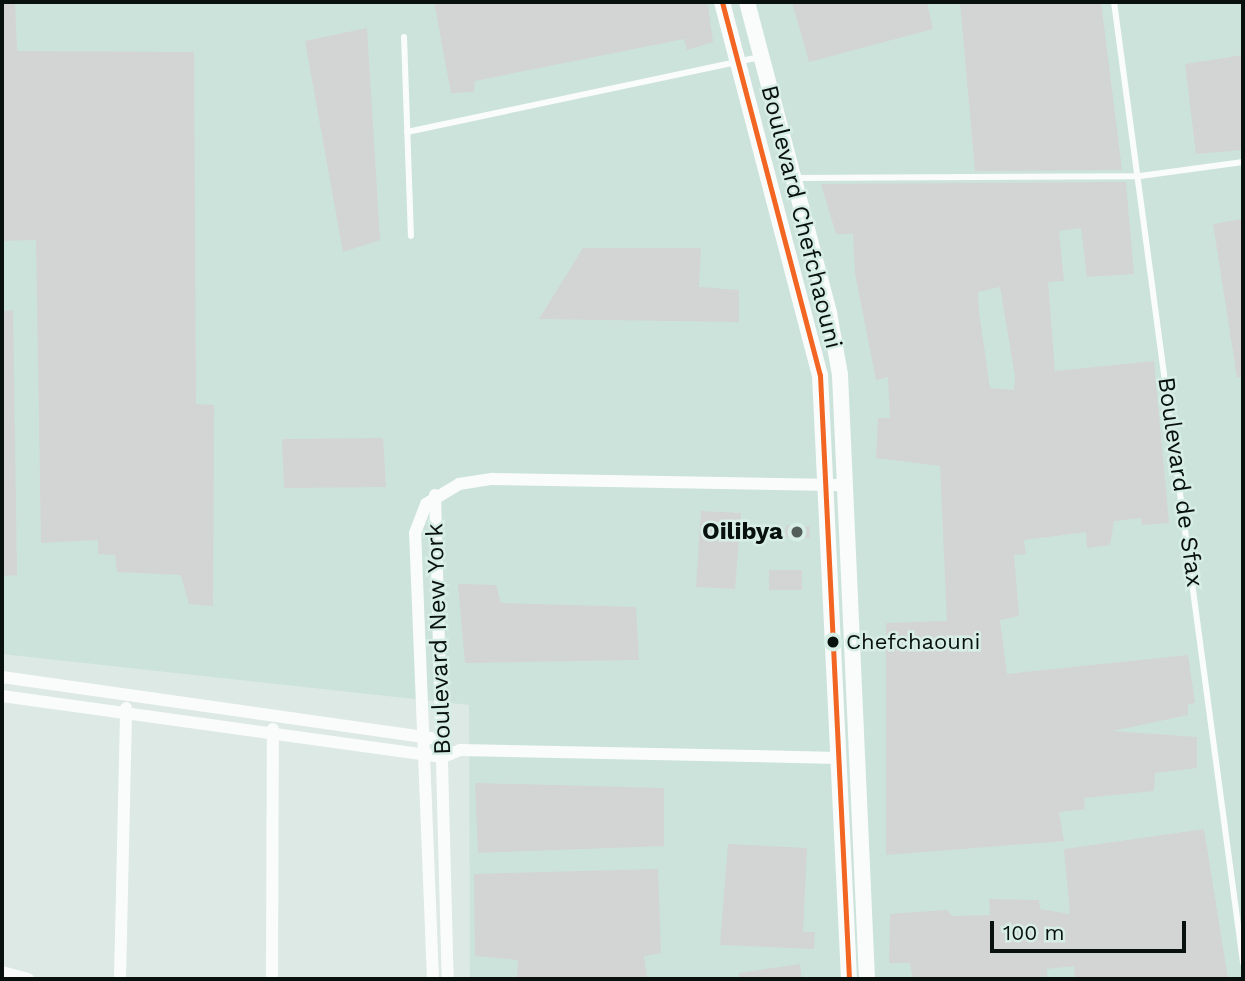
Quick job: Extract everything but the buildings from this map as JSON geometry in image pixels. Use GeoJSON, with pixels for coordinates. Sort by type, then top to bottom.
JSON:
{"type":"FeatureCollection","features":[{"type":"Feature","properties":{"kind":"street","name":"Boulevard Chefchaouni"},"geometry":{"type":"LineString","coordinates":[[722,2],[820,375],[849,979]]}},
{"type":"Feature","properties":{"kind":"street","name":"Boulevard Chefchaouni"},"geometry":{"type":"LineString","coordinates":[[747,2],[829,313],[840,375],[867,979]]}},
{"type":"Feature","properties":{"kind":"street"},"geometry":{"type":"LineString","coordinates":[[435,495],[460,484],[492,479],[845,485]]}},
{"type":"Feature","properties":{"kind":"street","name":"Boulevard New York"},"geometry":{"type":"LineString","coordinates":[[433,979],[428,755],[415,533],[419,515],[435,495]]}},
{"type":"Feature","properties":{"kind":"street","name":"Boulevard New York"},"geometry":{"type":"LineString","coordinates":[[435,495],[448,979]]}},
{"type":"Feature","properties":{"kind":"street"},"geometry":{"type":"LineString","coordinates":[[2,677],[274,718],[442,739],[460,750]]}},
{"type":"Feature","properties":{"kind":"street"},"geometry":{"type":"LineString","coordinates":[[2,696],[443,757],[460,750],[838,758]]}},
{"type":"Feature","properties":{"kind":"street"},"geometry":{"type":"LineString","coordinates":[[120,979],[127,697]]}},
{"type":"Feature","properties":{"kind":"street"},"geometry":{"type":"LineString","coordinates":[[272,979],[274,718]]}},
{"type":"Feature","properties":{"kind":"street"},"geometry":{"type":"LineString","coordinates":[[2,972],[28,979]]}},
{"type":"Feature","properties":{"kind":"lane","name":"Boulevard de Sfax"},"geometry":{"type":"LineString","coordinates":[[1114,2],[1140,176],[1243,963]]}},
{"type":"Feature","properties":{"kind":"lane"},"geometry":{"type":"LineString","coordinates":[[404,37],[411,236]]}},
{"type":"Feature","properties":{"kind":"lane"},"geometry":{"type":"LineString","coordinates":[[407,132],[760,57]]}},
{"type":"Feature","properties":{"kind":"lane"},"geometry":{"type":"LineString","coordinates":[[792,178],[1140,176],[1243,162]]}},
{"type":"Feature","properties":{"kind":"shaded area"},"geometry":{"type":"Polygon","coordinates":[[[2,2],[1243,2],[1243,979],[470,979],[469,705],[2,654],[2,2]]]}},
{"type":"Feature","properties":{"kind":"transit line"},"geometry":{"type":"LineString","coordinates":[[722,2],[820,375],[849,979]]}},
{"type":"Feature","properties":{"kind":"place","name":"Oilibya"},"geometry":{"type":"Point","coordinates":[797,532]}},
{"type":"Feature","properties":{"kind":"place","name":"Chefchaouni"},"geometry":{"type":"Point","coordinates":[833,642]}}]}
